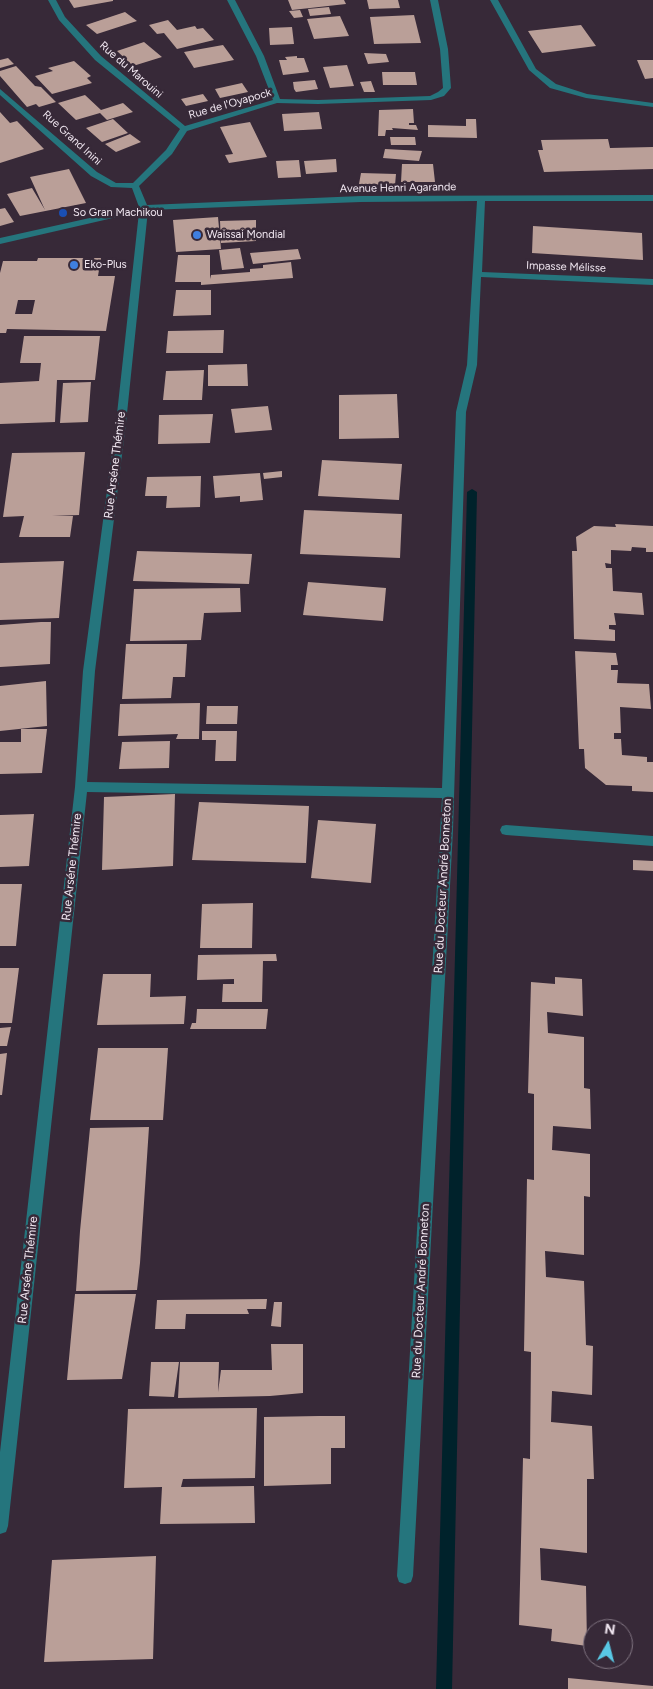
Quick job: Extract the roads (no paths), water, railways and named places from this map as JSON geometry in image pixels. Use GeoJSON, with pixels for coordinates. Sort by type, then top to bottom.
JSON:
{"type":"FeatureCollection","features":[{"type":"Feature","properties":{"kind":"street","name":"Rue du Marouini"},"geometry":{"type":"LineString","coordinates":[[52,0],[62,18],[98,58],[184,129]]}},
{"type":"Feature","properties":{"kind":"street"},"geometry":{"type":"LineString","coordinates":[[231,0],[260,56],[277,101]]}},
{"type":"Feature","properties":{"kind":"street","name":"Rue de l'Oyapock"},"geometry":{"type":"LineString","coordinates":[[136,186],[169,152],[184,129],[277,101],[318,102],[432,98],[441,94],[447,88],[444,49],[434,0]]}},
{"type":"Feature","properties":{"kind":"street"},"geometry":{"type":"LineString","coordinates":[[494,0],[533,70],[553,86],[586,96],[653,105]]}},
{"type":"Feature","properties":{"kind":"street","name":"Rue Grand Inini"},"geometry":{"type":"LineString","coordinates":[[0,91],[94,174],[114,185],[136,186]]}},
{"type":"Feature","properties":{"kind":"street"},"geometry":{"type":"LineString","coordinates":[[136,186],[144,208]]}},
{"type":"Feature","properties":{"kind":"street","name":"Rue du Docteur André Bonneton"},"geometry":{"type":"LineString","coordinates":[[405,1576],[448,793],[462,412],[472,365],[481,198]]}},
{"type":"Feature","properties":{"kind":"street","name":"Avenue Henri Agarande"},"geometry":{"type":"LineString","coordinates":[[0,241],[144,208],[343,199],[653,198]]}},
{"type":"Feature","properties":{"kind":"street","name":"Rue Arséne Thémire"},"geometry":{"type":"LineString","coordinates":[[0,1526],[81,787],[88,671],[121,423],[144,208]]}},
{"type":"Feature","properties":{"kind":"street","name":"Impasse Mélisse"},"geometry":{"type":"LineString","coordinates":[[477,274],[653,282]]}},
{"type":"Feature","properties":{"kind":"street"},"geometry":{"type":"LineString","coordinates":[[81,787],[448,793]]}},
{"type":"Feature","properties":{"kind":"street"},"geometry":{"type":"LineString","coordinates":[[506,830],[653,841]]}},
{"type":"Feature","properties":{"kind":"waterway"},"geometry":{"type":"LineString","coordinates":[[444,1689],[472,492]]}},
{"type":"Feature","properties":{"kind":"place","name":"So Gran Machikou"},"geometry":{"type":"Point","coordinates":[63,213]}},
{"type":"Feature","properties":{"kind":"place","name":"Waissai Mondial"},"geometry":{"type":"Point","coordinates":[197,235]}},
{"type":"Feature","properties":{"kind":"place","name":"Eko-Plus"},"geometry":{"type":"Point","coordinates":[74,265]}}]}
